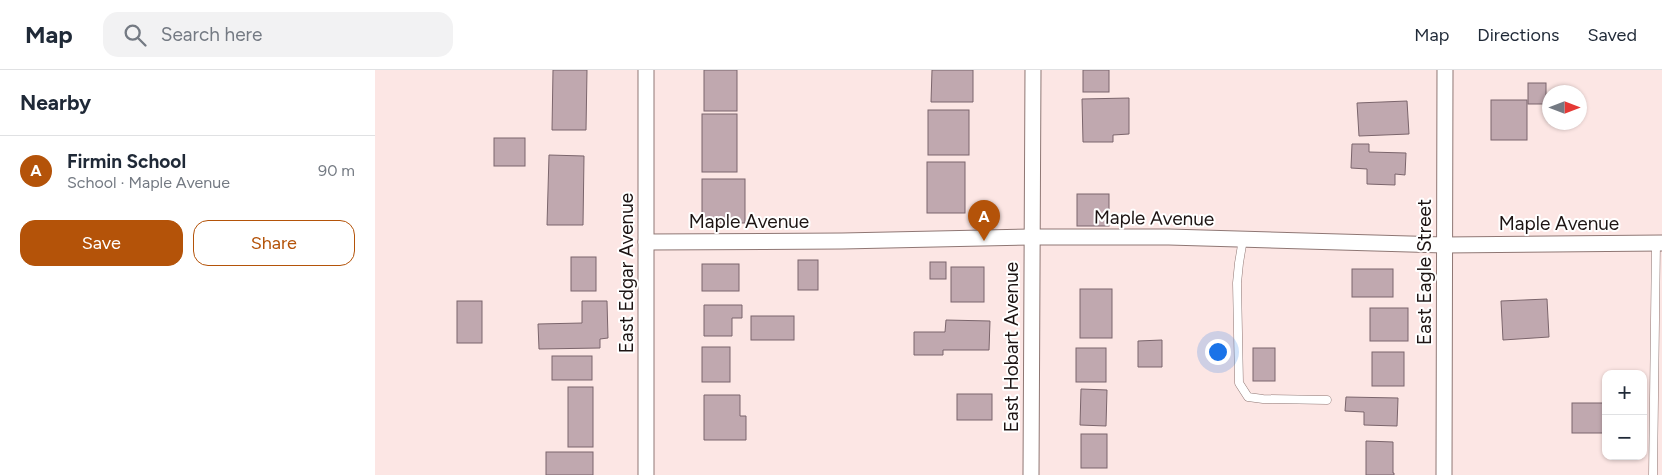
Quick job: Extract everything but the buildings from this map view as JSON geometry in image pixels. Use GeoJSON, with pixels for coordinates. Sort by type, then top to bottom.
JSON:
{"type":"FeatureCollection","features":[{"type":"Feature","properties":{"kind":"street","name":"East Edgar Avenue"},"geometry":{"type":"LineString","coordinates":[[646,70],[646,475]]}},
{"type":"Feature","properties":{"kind":"street","name":"East Hobart Avenue"},"geometry":{"type":"LineString","coordinates":[[1031,475],[1033,70]]}},
{"type":"Feature","properties":{"kind":"street","name":"East Eagle Street"},"geometry":{"type":"LineString","coordinates":[[1443,475],[1445,70]]}},
{"type":"Feature","properties":{"kind":"street","name":"Maple Avenue"},"geometry":{"type":"LineString","coordinates":[[646,242],[841,241],[1032,237],[1243,239],[1444,245],[1659,243]]}},
{"type":"Feature","properties":{"kind":"lane"},"geometry":{"type":"LineString","coordinates":[[1243,239],[1237,283],[1239,383],[1248,397],[1327,400]]}},
{"type":"Feature","properties":{"kind":"lane"},"geometry":{"type":"LineString","coordinates":[[1653,475],[1659,243]]}},
{"type":"Feature","properties":{"kind":"place","name":"Firmin School"},"geometry":{"type":"Point","coordinates":[984,241]}}]}
